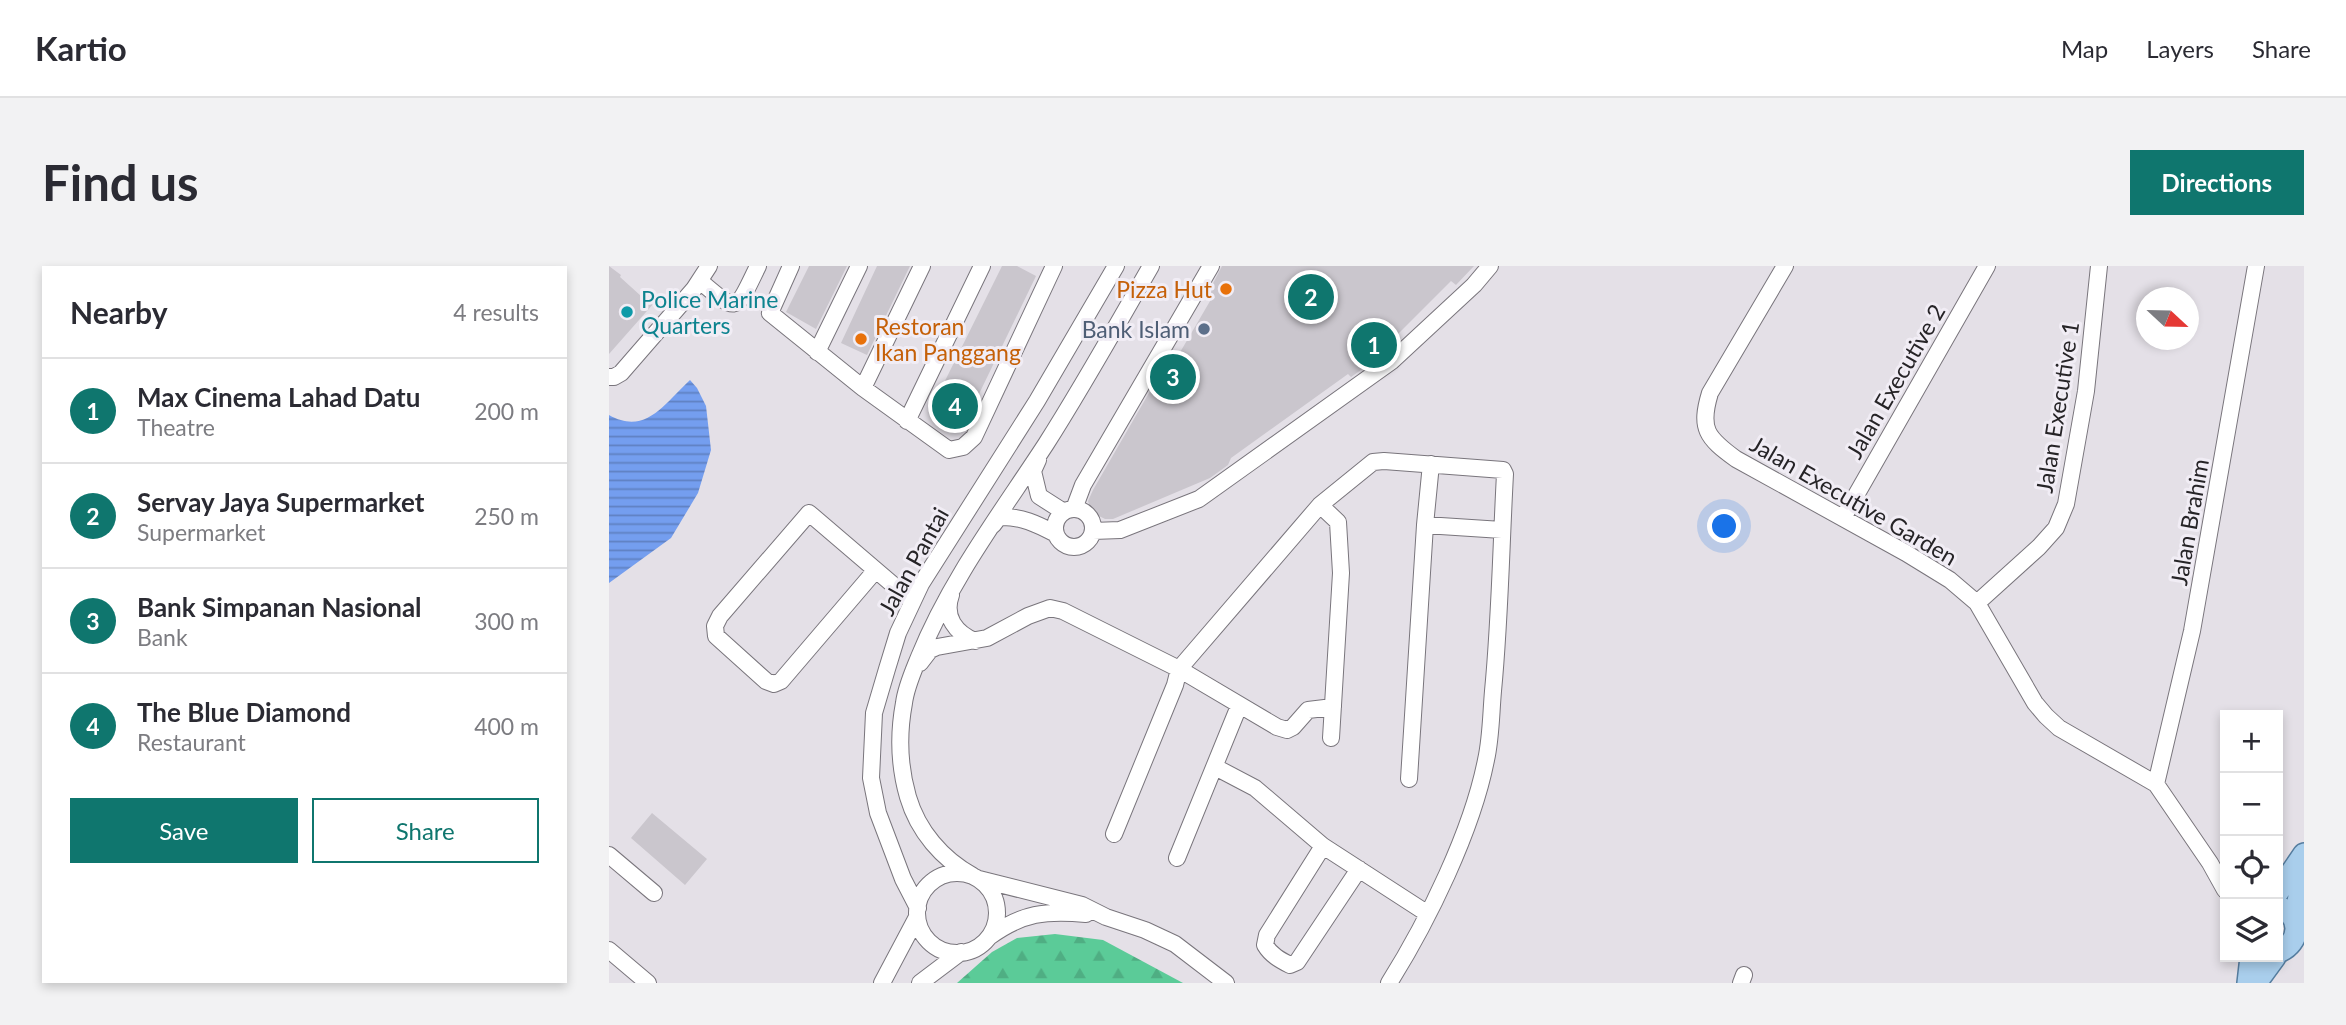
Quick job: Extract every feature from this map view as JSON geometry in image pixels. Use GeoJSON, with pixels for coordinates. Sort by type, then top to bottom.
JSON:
{"type":"FeatureCollection","features":[{"type":"Feature","properties":{"kind":"main road"},"geometry":{"type":"LineString","coordinates":[[2283,885],[2304,854]]}},
{"type":"Feature","properties":{"kind":"main road"},"geometry":{"type":"LineString","coordinates":[[2256,983],[2296,935],[2292,917],[2304,875]]}},
{"type":"Feature","properties":{"kind":"main road"},"geometry":{"type":"LineString","coordinates":[[2248,983],[2250,962]]}},
{"type":"Feature","properties":{"kind":"street"},"geometry":{"type":"LineString","coordinates":[[609,377],[621,373],[700,281],[709,266]]}},
{"type":"Feature","properties":{"kind":"street"},"geometry":{"type":"LineString","coordinates":[[700,281],[723,302],[738,303],[758,266]]}},
{"type":"Feature","properties":{"kind":"street"},"geometry":{"type":"LineString","coordinates":[[791,266],[770,311],[772,316],[863,388],[949,450],[969,444],[974,438],[1054,266]]}},
{"type":"Feature","properties":{"kind":"street"},"geometry":{"type":"LineString","coordinates":[[817,352],[859,266]]}},
{"type":"Feature","properties":{"kind":"street"},"geometry":{"type":"LineString","coordinates":[[863,388],[922,266]]}},
{"type":"Feature","properties":{"kind":"street"},"geometry":{"type":"LineString","coordinates":[[907,421],[982,266]]}},
{"type":"Feature","properties":{"kind":"street","name":"Jalan Pantai"},"geometry":{"type":"LineString","coordinates":[[918,913],[878,813],[871,778],[874,713],[898,633],[912,601],[1037,401],[1116,266]]}},
{"type":"Feature","properties":{"kind":"street","name":"Jalan Pantai"},"geometry":{"type":"LineString","coordinates":[[976,878],[953,865],[931,841],[914,816],[903,778],[899,742],[904,701],[934,622],[987,533],[1047,442],[1151,266]]}},
{"type":"Feature","properties":{"kind":"street"},"geometry":{"type":"LineString","coordinates":[[1056,534],[1056,522],[1069,510],[1211,266]]}},
{"type":"Feature","properties":{"kind":"street"},"geometry":{"type":"LineString","coordinates":[[1093,531],[1120,530],[1199,499],[1392,361],[1490,266]]}},
{"type":"Feature","properties":{"kind":"street","name":"Jalan Executive Garden"},"geometry":{"type":"LineString","coordinates":[[1784,266],[1710,393],[1704,413],[1706,429],[1718,445],[1736,458],[1950,580],[1977,604],[2035,703],[2046,716],[2059,728],[2156,784],[2210,863]]}},
{"type":"Feature","properties":{"kind":"street","name":"Jalan Executive 2"},"geometry":{"type":"LineString","coordinates":[[1843,518],[1987,266]]}},
{"type":"Feature","properties":{"kind":"street","name":"Jalan Executive 1"},"geometry":{"type":"LineString","coordinates":[[1977,604],[2056,528],[2066,504],[2086,391],[2099,266]]}},
{"type":"Feature","properties":{"kind":"street","name":"Jalan Brahim"},"geometry":{"type":"LineString","coordinates":[[2156,784],[2192,631],[2256,266]]}},
{"type":"Feature","properties":{"kind":"street"},"geometry":{"type":"LineString","coordinates":[[987,533],[999,517],[1016,516],[1056,534],[1064,544],[1076,547],[1087,542],[1093,531],[1090,519],[1081,510],[1069,510],[1038,496],[1033,471],[1047,442]]}},
{"type":"Feature","properties":{"kind":"street"},"geometry":{"type":"LineString","coordinates":[[1114,834],[1175,685],[1179,669],[1321,505],[1373,462],[1503,470],[1505,474],[1498,636],[1487,757],[1481,783],[1461,839],[1428,914],[1389,983]]}},
{"type":"Feature","properties":{"kind":"street"},"geometry":{"type":"LineString","coordinates":[[1409,779],[1431,464]]}},
{"type":"Feature","properties":{"kind":"street"},"geometry":{"type":"LineString","coordinates":[[1321,505],[1338,522],[1341,573],[1331,738]]}},
{"type":"Feature","properties":{"kind":"street"},"geometry":{"type":"LineString","coordinates":[[875,571],[781,681],[774,684],[766,681],[716,636],[715,626],[720,616],[809,513],[912,601]]}},
{"type":"Feature","properties":{"kind":"street"},"geometry":{"type":"LineString","coordinates":[[1425,525],[1502,530]]}},
{"type":"Feature","properties":{"kind":"street"},"geometry":{"type":"LineString","coordinates":[[953,590],[949,600],[951,621],[957,631],[975,641]]}},
{"type":"Feature","properties":{"kind":"street"},"geometry":{"type":"LineString","coordinates":[[913,674],[930,650],[975,641],[1050,608],[1089,622],[1179,669],[1267,723],[1287,730],[1293,727],[1308,709],[1333,707]]}},
{"type":"Feature","properties":{"kind":"street"},"geometry":{"type":"LineString","coordinates":[[1177,858],[1239,706]]}},
{"type":"Feature","properties":{"kind":"street"},"geometry":{"type":"LineString","coordinates":[[1215,766],[1255,788],[1323,846],[1428,914]]}},
{"type":"Feature","properties":{"kind":"street"},"geometry":{"type":"LineString","coordinates":[[1323,846],[1267,935],[1265,945],[1282,961],[1290,965],[1297,962],[1359,869]]}},
{"type":"Feature","properties":{"kind":"street"},"geometry":{"type":"LineString","coordinates":[[609,855],[654,893]]}},
{"type":"Feature","properties":{"kind":"street"},"geometry":{"type":"LineString","coordinates":[[2210,863],[2220,873]]}},
{"type":"Feature","properties":{"kind":"street"},"geometry":{"type":"LineString","coordinates":[[2210,863],[2220,881]]}},
{"type":"Feature","properties":{"kind":"street"},"geometry":{"type":"LineString","coordinates":[[882,983],[918,913],[921,896],[937,878],[949,873],[961,873],[1082,905],[1145,930],[1175,944],[1226,983]]}},
{"type":"Feature","properties":{"kind":"street"},"geometry":{"type":"LineString","coordinates":[[976,878],[989,888],[995,900],[997,914],[988,938]]}},
{"type":"Feature","properties":{"kind":"street"},"geometry":{"type":"LineString","coordinates":[[918,913],[921,929],[927,940],[949,952],[971,950],[1005,925],[1027,915],[1057,911],[1106,916]]}},
{"type":"Feature","properties":{"kind":"street"},"geometry":{"type":"LineString","coordinates":[[609,950],[648,983]]}},
{"type":"Feature","properties":{"kind":"street"},"geometry":{"type":"LineString","coordinates":[[920,983],[961,952]]}},
{"type":"Feature","properties":{"kind":"green space"},"geometry":{"type":"Polygon","coordinates":[[[1055,934],[1103,940],[1183,983],[957,983],[992,952],[1017,938],[1055,934]]]}},
{"type":"Feature","properties":{"kind":"water"},"geometry":{"type":"Polygon","coordinates":[[[690,380],[706,406],[711,450],[698,493],[671,538],[609,583],[609,415],[634,422],[644,419],[663,407],[690,380]]]}},
{"type":"Feature","properties":{"kind":"building","name":"Police Marine Quarters"},"geometry":{"type":"Polygon","coordinates":[[[609,266],[641,296],[642,294],[654,303],[609,354],[609,266]]]}},
{"type":"Feature","properties":{"kind":"building"},"geometry":{"type":"Polygon","coordinates":[[[809,266],[847,266],[816,329],[786,312],[809,266]]]}},
{"type":"Feature","properties":{"kind":"building"},"geometry":{"type":"Polygon","coordinates":[[[877,266],[910,266],[867,355],[841,343],[877,266]]]}},
{"type":"Feature","properties":{"kind":"building"},"geometry":{"type":"Polygon","coordinates":[[[1002,266],[1017,266],[1036,276],[964,425],[931,409],[1002,266]]]}},
{"type":"Feature","properties":{"kind":"building"},"geometry":{"type":"Polygon","coordinates":[[[1222,266],[1474,266],[1456,285],[1451,281],[1383,349],[1385,353],[1351,377],[1348,374],[1231,458],[1228,465],[1210,478],[1113,519],[1105,519],[1090,508],[1088,501],[1093,490],[1157,379],[1165,378],[1213,296],[1208,293],[1222,266]]]}},
{"type":"Feature","properties":{"kind":"building"},"geometry":{"type":"Polygon","coordinates":[[[652,813],[707,859],[685,885],[631,838],[652,813]]]}},
{"type":"Feature","properties":{"kind":"place","name":"Pizza Hut"},"geometry":{"type":"Point","coordinates":[1226,289]}},
{"type":"Feature","properties":{"kind":"place","name":"Servay Jaya Supermarket"},"geometry":{"type":"Point","coordinates":[1311,297]}},
{"type":"Feature","properties":{"kind":"place","name":"Police Marine Quarters"},"geometry":{"type":"Point","coordinates":[627,312]}},
{"type":"Feature","properties":{"kind":"place","name":"Bank Islam"},"geometry":{"type":"Point","coordinates":[1204,329]}},
{"type":"Feature","properties":{"kind":"place","name":"Restoran Ikan Panggang"},"geometry":{"type":"Point","coordinates":[861,339]}},
{"type":"Feature","properties":{"kind":"place","name":"Max Cinema Lahad Datu"},"geometry":{"type":"Point","coordinates":[1374,345]}},
{"type":"Feature","properties":{"kind":"place","name":"Bank Simpanan Nasional"},"geometry":{"type":"Point","coordinates":[1173,377]}},
{"type":"Feature","properties":{"kind":"place","name":"The Blue Diamond"},"geometry":{"type":"Point","coordinates":[955,406]}}]}
